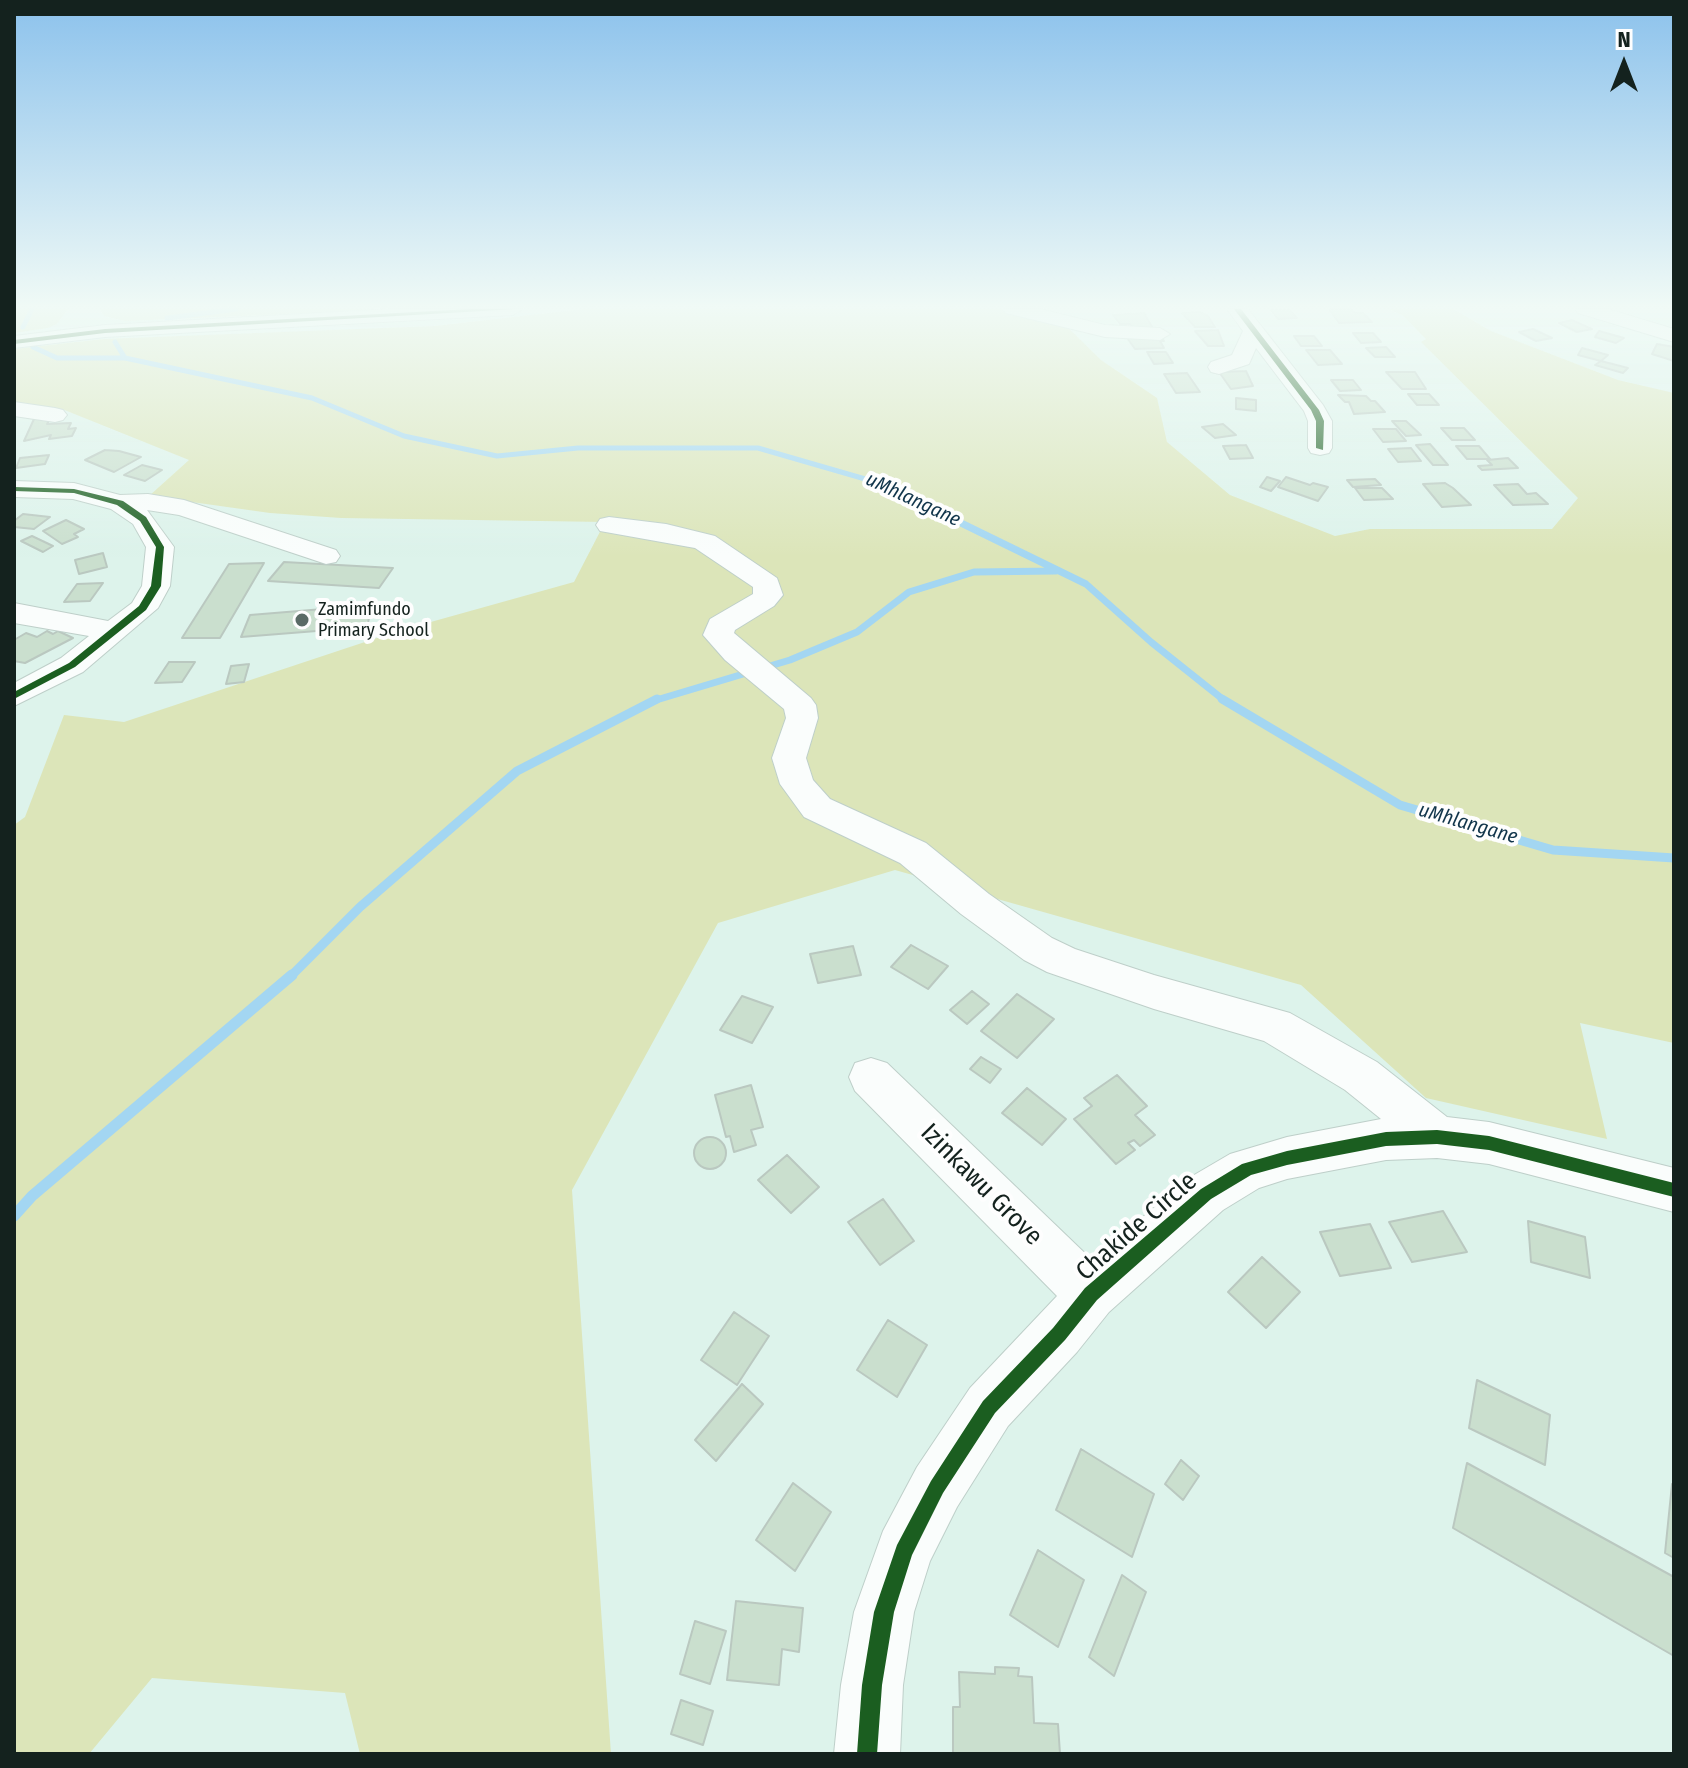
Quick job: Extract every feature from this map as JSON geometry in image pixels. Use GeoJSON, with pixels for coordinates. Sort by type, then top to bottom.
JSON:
{"type":"FeatureCollection","features":[{"type":"Feature","properties":{"kind":"street"},"geometry":{"type":"LineString","coordinates":[[1300,392],[1320,421],[1320,448]]}},
{"type":"Feature","properties":{"kind":"street"},"geometry":{"type":"LineString","coordinates":[[14,409],[55,415]]}},
{"type":"Feature","properties":{"kind":"street"},"geometry":{"type":"LineString","coordinates":[[14,489],[74,491],[120,503],[148,502],[184,508],[326,556]]}},
{"type":"Feature","properties":{"kind":"street"},"geometry":{"type":"LineString","coordinates":[[14,696],[72,665],[143,608],[156,586],[160,547],[143,519],[120,503]]}},
{"type":"Feature","properties":{"kind":"street"},"geometry":{"type":"LineString","coordinates":[[609,525],[666,532],[705,542],[767,584],[768,595],[764,600],[718,628],[718,635],[803,711],[789,758],[797,784],[817,808],[913,853],[986,912],[1038,949],[1061,961],[1139,988],[1275,1026],[1301,1039],[1361,1076],[1437,1137]]}},
{"type":"Feature","properties":{"kind":"street"},"geometry":{"type":"LineString","coordinates":[[16,598],[21,616],[115,631]]}},
{"type":"Feature","properties":{"kind":"street","name":"Izinkawu Grove"},"geometry":{"type":"LineString","coordinates":[[871,1077],[1091,1294]]}},
{"type":"Feature","properties":{"kind":"street","name":"Chakide Circle"},"geometry":{"type":"LineString","coordinates":[[867,1754],[872,1685],[884,1612],[904,1552],[937,1487],[989,1407],[1059,1334],[1091,1294],[1206,1194],[1247,1169],[1358,1144],[1437,1137],[1489,1143],[1674,1190]]}},
{"type":"Feature","properties":{"kind":"green space"},"geometry":{"type":"Polygon","coordinates":[[[14,392],[1147,392],[1157,398],[1167,442],[1230,495],[1335,536],[1370,529],[1552,529],[1578,498],[1471,392],[1674,393],[1674,1043],[1580,1023],[1607,1139],[1426,1098],[1301,985],[895,870],[718,923],[572,1190],[611,1754],[360,1754],[345,1693],[152,1678],[89,1754],[14,1754],[14,825],[25,817],[64,715],[124,722],[395,632],[574,582],[605,522],[341,518],[270,513],[149,496],[189,460],[62,409],[14,404],[14,392]]]}},
{"type":"Feature","properties":{"kind":"building"},"geometry":{"type":"Polygon","coordinates":[[[1408,394],[1429,394],[1439,405],[1417,405],[1408,394]]]}},
{"type":"Feature","properties":{"kind":"building"},"geometry":{"type":"Polygon","coordinates":[[[1338,395],[1366,396],[1385,412],[1354,414],[1349,402],[1338,395]]]}},
{"type":"Feature","properties":{"kind":"building"},"geometry":{"type":"Polygon","coordinates":[[[1236,398],[1256,400],[1256,411],[1236,409],[1236,398]]]}},
{"type":"Feature","properties":{"kind":"building"},"geometry":{"type":"Polygon","coordinates":[[[51,417],[47,424],[71,423],[68,429],[76,428],[72,436],[49,439],[51,435],[24,441],[34,419],[51,417]]]}},
{"type":"Feature","properties":{"kind":"building"},"geometry":{"type":"Polygon","coordinates":[[[1392,421],[1406,421],[1421,435],[1406,436],[1392,421]]]}},
{"type":"Feature","properties":{"kind":"building"},"geometry":{"type":"Polygon","coordinates":[[[1223,424],[1236,435],[1215,438],[1202,427],[1223,424]]]}},
{"type":"Feature","properties":{"kind":"building"},"geometry":{"type":"Polygon","coordinates":[[[1441,428],[1464,428],[1475,440],[1452,440],[1441,428]]]}},
{"type":"Feature","properties":{"kind":"building"},"geometry":{"type":"Polygon","coordinates":[[[1373,429],[1396,429],[1406,441],[1383,442],[1373,429]]]}},
{"type":"Feature","properties":{"kind":"building"},"geometry":{"type":"Polygon","coordinates":[[[1430,444],[1448,465],[1433,465],[1416,445],[1430,444]]]}},
{"type":"Feature","properties":{"kind":"building"},"geometry":{"type":"Polygon","coordinates":[[[1246,445],[1253,458],[1230,459],[1223,446],[1246,445]]]}},
{"type":"Feature","properties":{"kind":"building"},"geometry":{"type":"Polygon","coordinates":[[[1456,446],[1479,446],[1490,459],[1467,459],[1456,446]]]}},
{"type":"Feature","properties":{"kind":"building"},"geometry":{"type":"Polygon","coordinates":[[[1411,448],[1421,461],[1398,462],[1388,449],[1411,448]]]}},
{"type":"Feature","properties":{"kind":"building"},"geometry":{"type":"Polygon","coordinates":[[[105,450],[141,457],[114,472],[85,460],[105,450]]]}},
{"type":"Feature","properties":{"kind":"building"},"geometry":{"type":"Polygon","coordinates":[[[49,455],[45,464],[16,468],[20,458],[49,455]]]}},
{"type":"Feature","properties":{"kind":"building"},"geometry":{"type":"Polygon","coordinates":[[[1508,458],[1518,468],[1482,470],[1478,466],[1492,465],[1487,460],[1508,458]]]}},
{"type":"Feature","properties":{"kind":"building"},"geometry":{"type":"Polygon","coordinates":[[[142,465],[162,470],[145,481],[124,475],[142,465]]]}},
{"type":"Feature","properties":{"kind":"building"},"geometry":{"type":"Polygon","coordinates":[[[1267,477],[1280,481],[1271,491],[1260,487],[1267,477]]]}},
{"type":"Feature","properties":{"kind":"building"},"geometry":{"type":"Polygon","coordinates":[[[1286,477],[1328,487],[1318,501],[1278,487],[1286,477]]]}},
{"type":"Feature","properties":{"kind":"building"},"geometry":{"type":"Polygon","coordinates":[[[1375,479],[1381,485],[1353,487],[1347,480],[1375,479]]]}},
{"type":"Feature","properties":{"kind":"building"},"geometry":{"type":"Polygon","coordinates":[[[1445,483],[1471,505],[1442,507],[1423,484],[1445,483]]]}},
{"type":"Feature","properties":{"kind":"building"},"geometry":{"type":"Polygon","coordinates":[[[1518,484],[1527,494],[1536,493],[1548,504],[1513,505],[1494,485],[1518,484]]]}},
{"type":"Feature","properties":{"kind":"building"},"geometry":{"type":"Polygon","coordinates":[[[1355,488],[1382,488],[1393,499],[1364,500],[1355,488]]]}},
{"type":"Feature","properties":{"kind":"building"},"geometry":{"type":"Polygon","coordinates":[[[23,514],[50,517],[34,529],[14,527],[14,521],[23,514]]]}},
{"type":"Feature","properties":{"kind":"building"},"geometry":{"type":"Polygon","coordinates":[[[66,520],[84,529],[74,534],[78,537],[62,544],[43,531],[66,520]]]}},
{"type":"Feature","properties":{"kind":"building"},"geometry":{"type":"Polygon","coordinates":[[[32,536],[53,546],[43,552],[21,541],[32,536]]]}},
{"type":"Feature","properties":{"kind":"building"},"geometry":{"type":"Polygon","coordinates":[[[103,553],[107,567],[79,574],[75,560],[103,553]]]}},
{"type":"Feature","properties":{"kind":"building"},"geometry":{"type":"Polygon","coordinates":[[[284,562],[393,568],[379,588],[268,581],[284,562]]]}},
{"type":"Feature","properties":{"kind":"building"},"geometry":{"type":"Polygon","coordinates":[[[264,563],[220,638],[182,638],[229,564],[264,563]]]}},
{"type":"Feature","properties":{"kind":"building"},"geometry":{"type":"Polygon","coordinates":[[[103,583],[90,601],[64,602],[77,584],[103,583]]]}},
{"type":"Feature","properties":{"kind":"building"},"geometry":{"type":"Polygon","coordinates":[[[372,605],[367,627],[241,637],[250,615],[372,605]]]}},
{"type":"Feature","properties":{"kind":"building"},"geometry":{"type":"Polygon","coordinates":[[[47,631],[53,634],[58,631],[73,638],[25,663],[14,661],[14,640],[26,633],[37,637],[47,631]]]}},
{"type":"Feature","properties":{"kind":"building"},"geometry":{"type":"Polygon","coordinates":[[[169,662],[195,662],[182,682],[155,683],[169,662]]]}},
{"type":"Feature","properties":{"kind":"building"},"geometry":{"type":"Polygon","coordinates":[[[249,664],[244,682],[226,684],[231,666],[249,664]]]}},
{"type":"Feature","properties":{"kind":"building"},"geometry":{"type":"Polygon","coordinates":[[[911,945],[948,966],[928,989],[891,967],[911,945]]]}},
{"type":"Feature","properties":{"kind":"building"},"geometry":{"type":"Polygon","coordinates":[[[853,946],[861,975],[818,983],[810,954],[853,946]]]}},
{"type":"Feature","properties":{"kind":"building"},"geometry":{"type":"Polygon","coordinates":[[[972,991],[989,1004],[967,1024],[950,1010],[972,991]]]}},
{"type":"Feature","properties":{"kind":"building"},"geometry":{"type":"Polygon","coordinates":[[[1017,994],[1054,1019],[1017,1058],[981,1031],[1017,994]]]}},
{"type":"Feature","properties":{"kind":"building"},"geometry":{"type":"Polygon","coordinates":[[[742,996],[773,1007],[752,1043],[720,1030],[742,996]]]}},
{"type":"Feature","properties":{"kind":"building"},"geometry":{"type":"Polygon","coordinates":[[[981,1057],[1001,1069],[990,1083],[970,1069],[981,1057]]]}},
{"type":"Feature","properties":{"kind":"building"},"geometry":{"type":"Polygon","coordinates":[[[1117,1075],[1147,1106],[1135,1115],[1155,1135],[1140,1146],[1134,1140],[1128,1143],[1135,1150],[1116,1164],[1074,1119],[1092,1106],[1084,1098],[1117,1075]]]}},
{"type":"Feature","properties":{"kind":"building"},"geometry":{"type":"Polygon","coordinates":[[[751,1085],[763,1127],[751,1130],[756,1145],[734,1152],[730,1136],[726,1137],[715,1095],[751,1085]]]}},
{"type":"Feature","properties":{"kind":"building"},"geometry":{"type":"Polygon","coordinates":[[[1027,1088],[1066,1119],[1042,1145],[1002,1113],[1027,1088]]]}},
{"type":"Feature","properties":{"kind":"building"},"geometry":{"type":"Polygon","coordinates":[[[710,1137],[721,1142],[726,1153],[721,1164],[710,1169],[699,1164],[694,1153],[699,1142],[710,1137]]]}},
{"type":"Feature","properties":{"kind":"building"},"geometry":{"type":"Polygon","coordinates":[[[787,1155],[819,1187],[791,1213],[758,1180],[787,1155]]]}},
{"type":"Feature","properties":{"kind":"building"},"geometry":{"type":"Polygon","coordinates":[[[883,1199],[914,1241],[880,1265],[848,1222],[883,1199]]]}},
{"type":"Feature","properties":{"kind":"building"},"geometry":{"type":"Polygon","coordinates":[[[1443,1211],[1467,1252],[1412,1262],[1389,1222],[1443,1211]]]}},
{"type":"Feature","properties":{"kind":"building"},"geometry":{"type":"Polygon","coordinates":[[[1528,1221],[1585,1237],[1590,1278],[1531,1262],[1528,1221]]]}},
{"type":"Feature","properties":{"kind":"building"},"geometry":{"type":"Polygon","coordinates":[[[1370,1224],[1391,1268],[1340,1276],[1320,1232],[1370,1224]]]}},
{"type":"Feature","properties":{"kind":"building"},"geometry":{"type":"Polygon","coordinates":[[[1262,1257],[1300,1292],[1266,1328],[1228,1292],[1262,1257]]]}},
{"type":"Feature","properties":{"kind":"building"},"geometry":{"type":"Polygon","coordinates":[[[734,1312],[769,1336],[737,1385],[701,1360],[734,1312]]]}},
{"type":"Feature","properties":{"kind":"building"},"geometry":{"type":"Polygon","coordinates":[[[888,1320],[927,1345],[897,1397],[857,1370],[888,1320]]]}},
{"type":"Feature","properties":{"kind":"building"},"geometry":{"type":"Polygon","coordinates":[[[1477,1380],[1550,1415],[1545,1465],[1469,1428],[1477,1380]]]}},
{"type":"Feature","properties":{"kind":"building"},"geometry":{"type":"Polygon","coordinates":[[[742,1384],[763,1404],[716,1461],[695,1440],[742,1384]]]}},
{"type":"Feature","properties":{"kind":"building"},"geometry":{"type":"Polygon","coordinates":[[[1081,1449],[1154,1494],[1132,1557],[1056,1510],[1081,1449]]]}},
{"type":"Feature","properties":{"kind":"building"},"geometry":{"type":"Polygon","coordinates":[[[1181,1460],[1199,1476],[1183,1500],[1165,1484],[1181,1460]]]}},
{"type":"Feature","properties":{"kind":"building"},"geometry":{"type":"Polygon","coordinates":[[[1467,1463],[1674,1577],[1674,1656],[1453,1528],[1467,1463]]]}},
{"type":"Feature","properties":{"kind":"building"},"geometry":{"type":"Polygon","coordinates":[[[793,1483],[831,1512],[795,1571],[756,1540],[793,1483]]]}},
{"type":"Feature","properties":{"kind":"building"},"geometry":{"type":"Polygon","coordinates":[[[1672,1484],[1674,1486],[1674,1558],[1665,1553],[1672,1484]]]}},
{"type":"Feature","properties":{"kind":"building"},"geometry":{"type":"Polygon","coordinates":[[[1038,1550],[1084,1580],[1058,1647],[1010,1615],[1038,1550]]]}},
{"type":"Feature","properties":{"kind":"building"},"geometry":{"type":"Polygon","coordinates":[[[1122,1575],[1146,1592],[1114,1676],[1089,1657],[1122,1575]]]}},
{"type":"Feature","properties":{"kind":"building"},"geometry":{"type":"Polygon","coordinates":[[[736,1601],[803,1608],[799,1652],[782,1649],[779,1685],[727,1680],[736,1601]]]}},
{"type":"Feature","properties":{"kind":"building"},"geometry":{"type":"Polygon","coordinates":[[[695,1621],[726,1631],[710,1684],[680,1674],[695,1621]]]}},
{"type":"Feature","properties":{"kind":"building"},"geometry":{"type":"Polygon","coordinates":[[[995,1667],[1019,1668],[1018,1676],[1032,1677],[1034,1723],[1058,1724],[1060,1754],[953,1754],[953,1707],[960,1707],[959,1672],[995,1674],[995,1667]]]}},
{"type":"Feature","properties":{"kind":"building"},"geometry":{"type":"Polygon","coordinates":[[[681,1700],[713,1711],[703,1745],[671,1734],[681,1700]]]}},
{"type":"Feature","properties":{"kind":"waterway","name":"uMhlangane"},"geometry":{"type":"LineString","coordinates":[[282,392],[312,398],[404,436],[497,456],[578,448],[758,448],[879,483]]}},
{"type":"Feature","properties":{"kind":"waterway","name":"uMhlangane"},"geometry":{"type":"LineString","coordinates":[[875,481],[1086,584],[1151,642],[1224,700]]}},
{"type":"Feature","properties":{"kind":"waterway"},"geometry":{"type":"LineString","coordinates":[[653,701],[790,660],[857,632],[909,592],[974,572],[1056,571]]}},
{"type":"Feature","properties":{"kind":"waterway"},"geometry":{"type":"LineString","coordinates":[[653,701],[657,699]]}},
{"type":"Feature","properties":{"kind":"waterway","name":"uMhlangane"},"geometry":{"type":"LineString","coordinates":[[1224,700],[1400,805],[1553,850],[1674,858]]}},
{"type":"Feature","properties":{"kind":"waterway"},"geometry":{"type":"LineString","coordinates":[[292,975],[360,907],[517,771],[653,701]]}},
{"type":"Feature","properties":{"kind":"waterway"},"geometry":{"type":"LineString","coordinates":[[14,1216],[32,1196],[292,975]]}},
{"type":"Feature","properties":{"kind":"cycle path"},"geometry":{"type":"LineString","coordinates":[[1301,392],[1320,421],[1320,448]]}},
{"type":"Feature","properties":{"kind":"cycle path"},"geometry":{"type":"LineString","coordinates":[[14,489],[74,491],[120,503],[143,519],[160,547],[156,586],[143,608],[72,665],[14,696]]}},
{"type":"Feature","properties":{"kind":"cycle path"},"geometry":{"type":"LineString","coordinates":[[867,1754],[872,1685],[884,1612],[904,1552],[937,1487],[989,1407],[1059,1334],[1091,1294],[1206,1194],[1247,1169],[1287,1158],[1386,1139],[1437,1137],[1489,1143],[1674,1190]]}},
{"type":"Feature","properties":{"kind":"place","name":"Zamimfundo Primary School"},"geometry":{"type":"Point","coordinates":[302,620]}}]}
